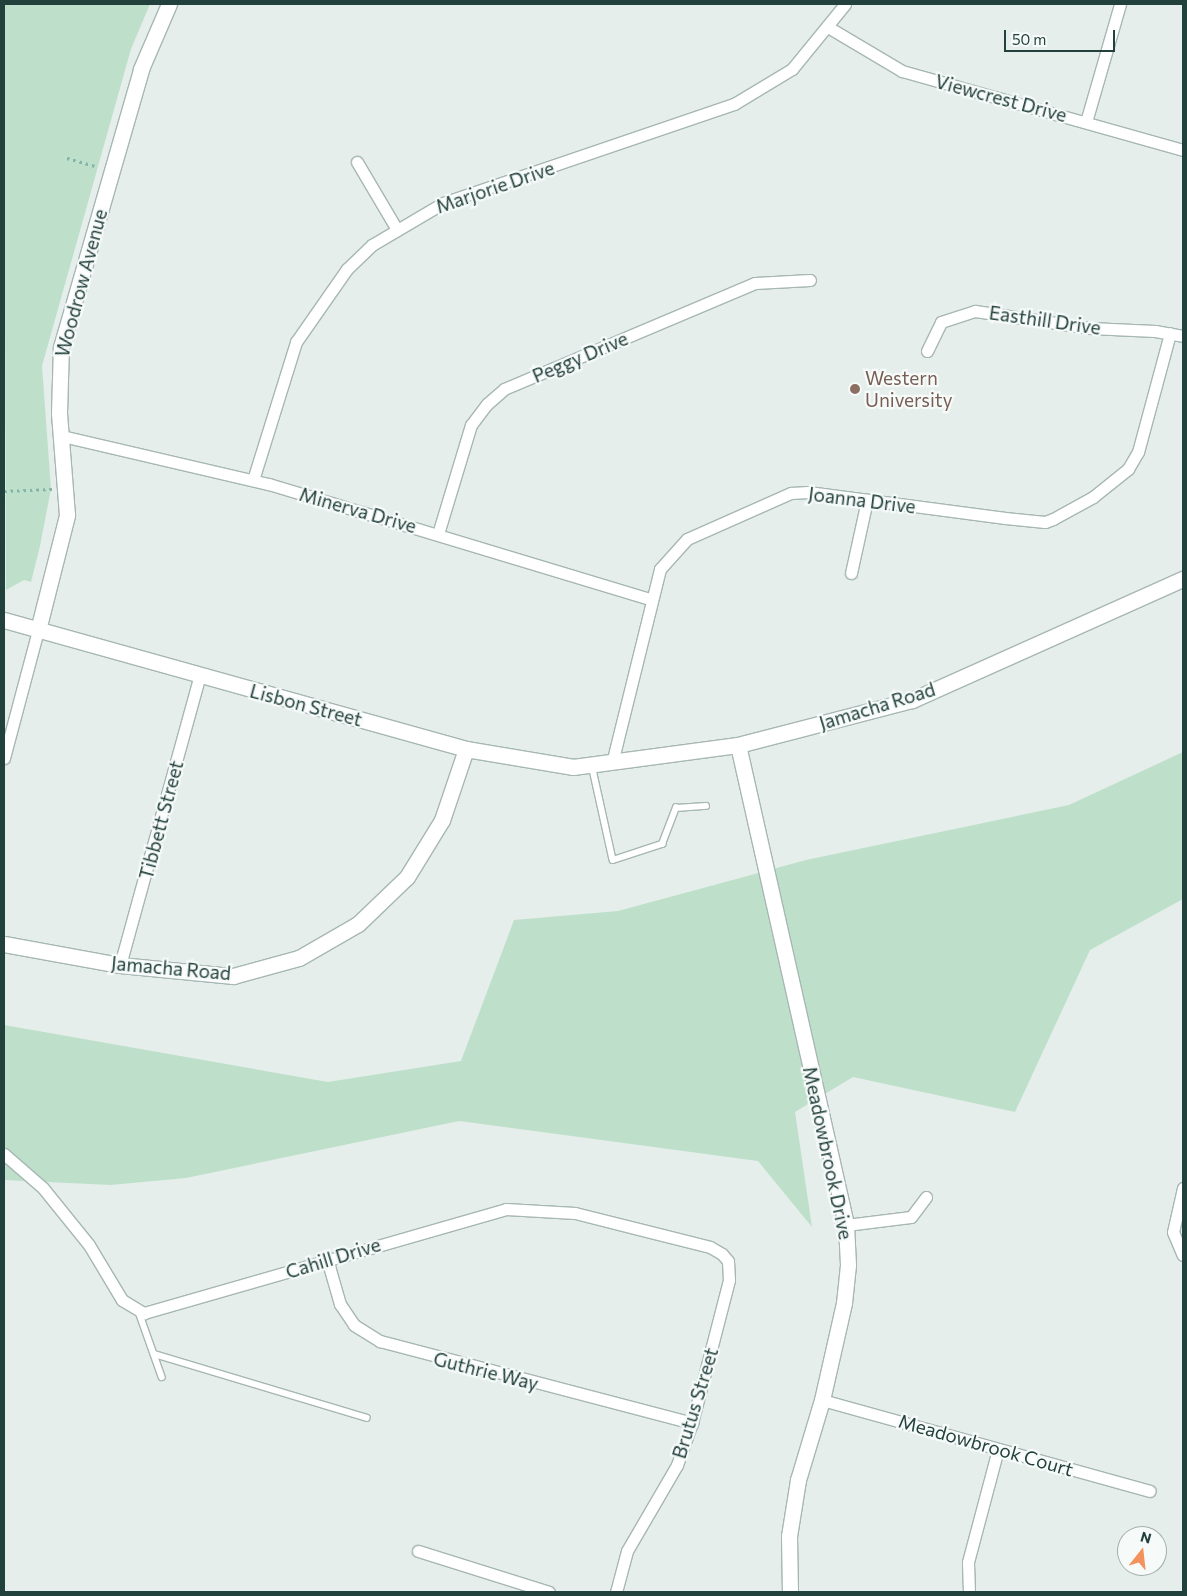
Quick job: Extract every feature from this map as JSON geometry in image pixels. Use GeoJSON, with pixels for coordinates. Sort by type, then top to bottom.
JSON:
{"type":"FeatureCollection","features":[{"type":"Feature","properties":{"kind":"main road","name":"Woodrow Avenue"},"geometry":{"type":"LineString","coordinates":[[38,630],[67,516],[58,373],[61,347],[140,69],[169,4]]}},
{"type":"Feature","properties":{"kind":"main road","name":"Jamacha Road"},"geometry":{"type":"LineString","coordinates":[[612,763],[738,745],[912,700],[1183,580]]}},
{"type":"Feature","properties":{"kind":"main road","name":"Lisbon Street"},"geometry":{"type":"LineString","coordinates":[[4,620],[466,749],[539,764],[592,765],[612,763]]}},
{"type":"Feature","properties":{"kind":"main road","name":"Meadowbrook Drive"},"geometry":{"type":"LineString","coordinates":[[738,745],[846,1225],[848,1265],[844,1303],[822,1400],[796,1489],[789,1536],[790,1592]]}},
{"type":"Feature","properties":{"kind":"main road","name":"Jamacha Road"},"geometry":{"type":"LineString","coordinates":[[4,944],[120,965],[232,976],[277,966],[340,937],[392,894],[420,859],[442,820],[466,749]]}},
{"type":"Feature","properties":{"kind":"street","name":"Marjorie Drive"},"geometry":{"type":"LineString","coordinates":[[253,480],[296,342],[347,269],[396,228],[442,202],[734,104],[792,69],[846,4]]}},
{"type":"Feature","properties":{"kind":"street"},"geometry":{"type":"LineString","coordinates":[[1086,122],[1120,4]]}},
{"type":"Feature","properties":{"kind":"street","name":"Viewcrest Drive"},"geometry":{"type":"LineString","coordinates":[[828,27],[902,71],[1183,150]]}},
{"type":"Feature","properties":{"kind":"street"},"geometry":{"type":"LineString","coordinates":[[357,162],[396,228]]}},
{"type":"Feature","properties":{"kind":"street","name":"Peggy Drive"},"geometry":{"type":"LineString","coordinates":[[438,534],[471,425],[504,389],[755,283],[810,280]]}},
{"type":"Feature","properties":{"kind":"street","name":"Easthill Drive"},"geometry":{"type":"LineString","coordinates":[[927,351],[941,322],[975,311],[1090,328],[1170,333],[1183,336]]}},
{"type":"Feature","properties":{"kind":"street","name":"Joanna Drive"},"geometry":{"type":"LineString","coordinates":[[612,763],[651,599],[660,569],[672,553],[705,529],[791,493],[867,500],[1045,522],[1093,497],[1128,469],[1138,452],[1170,333]]}},
{"type":"Feature","properties":{"kind":"street","name":"Minerva Drive"},"geometry":{"type":"LineString","coordinates":[[62,436],[253,480],[651,599]]}},
{"type":"Feature","properties":{"kind":"street"},"geometry":{"type":"LineString","coordinates":[[851,573],[867,500]]}},
{"type":"Feature","properties":{"kind":"street"},"geometry":{"type":"LineString","coordinates":[[4,758],[38,630]]}},
{"type":"Feature","properties":{"kind":"street","name":"Tibbett Street"},"geometry":{"type":"LineString","coordinates":[[120,965],[200,675]]}},
{"type":"Feature","properties":{"kind":"street"},"geometry":{"type":"LineString","coordinates":[[4,1154],[44,1188],[89,1245],[122,1300],[139,1312]]}},
{"type":"Feature","properties":{"kind":"street"},"geometry":{"type":"LineString","coordinates":[[1183,1188],[1173,1232],[1183,1255]]}},
{"type":"Feature","properties":{"kind":"street"},"geometry":{"type":"LineString","coordinates":[[846,1225],[912,1217],[926,1197]]}},
{"type":"Feature","properties":{"kind":"street","name":"Cahill Drive"},"geometry":{"type":"LineString","coordinates":[[139,1312],[155,1312],[490,1211],[522,1208],[574,1213],[710,1247],[728,1262]]}},
{"type":"Feature","properties":{"kind":"street","name":"Guthrie Way"},"geometry":{"type":"LineString","coordinates":[[327,1259],[340,1304],[354,1325],[380,1341],[692,1423]]}},
{"type":"Feature","properties":{"kind":"street","name":"Brutus Street"},"geometry":{"type":"LineString","coordinates":[[616,1592],[626,1551],[677,1465],[692,1423],[729,1280],[728,1262]]}},
{"type":"Feature","properties":{"kind":"street","name":"Meadowbrook Court"},"geometry":{"type":"LineString","coordinates":[[822,1400],[1150,1491]]}},
{"type":"Feature","properties":{"kind":"street"},"geometry":{"type":"LineString","coordinates":[[969,1592],[968,1562],[998,1449]]}},
{"type":"Feature","properties":{"kind":"street"},"geometry":{"type":"LineString","coordinates":[[418,1551],[549,1592]]}},
{"type":"Feature","properties":{"kind":"lane"},"geometry":{"type":"LineString","coordinates":[[592,765],[614,860],[662,844],[676,808],[706,806]]}},
{"type":"Feature","properties":{"kind":"lane"},"geometry":{"type":"LineString","coordinates":[[139,1312],[162,1377]]}},
{"type":"Feature","properties":{"kind":"lane"},"geometry":{"type":"LineString","coordinates":[[154,1354],[367,1418]]}},
{"type":"Feature","properties":{"kind":"path"},"geometry":{"type":"LineString","coordinates":[[67,158],[98,166]]}},
{"type":"Feature","properties":{"kind":"path"},"geometry":{"type":"LineString","coordinates":[[4,491],[50,489]]}},
{"type":"Feature","properties":{"kind":"green space"},"geometry":{"type":"Polygon","coordinates":[[[4,4],[150,4],[131,49],[42,366],[51,489],[40,546],[31,582],[24,580],[6,590],[4,4]]]}},
{"type":"Feature","properties":{"kind":"green space"},"geometry":{"type":"Polygon","coordinates":[[[1183,752],[1183,899],[1090,950],[1015,1112],[853,1077],[795,1112],[812,1227],[758,1161],[459,1121],[186,1178],[111,1185],[4,1180],[4,1025],[328,1082],[461,1061],[514,920],[618,911],[806,860],[1069,805],[1183,752]]]}},
{"type":"Feature","properties":{"kind":"place","name":"Western University"},"geometry":{"type":"Point","coordinates":[855,389]}}]}
